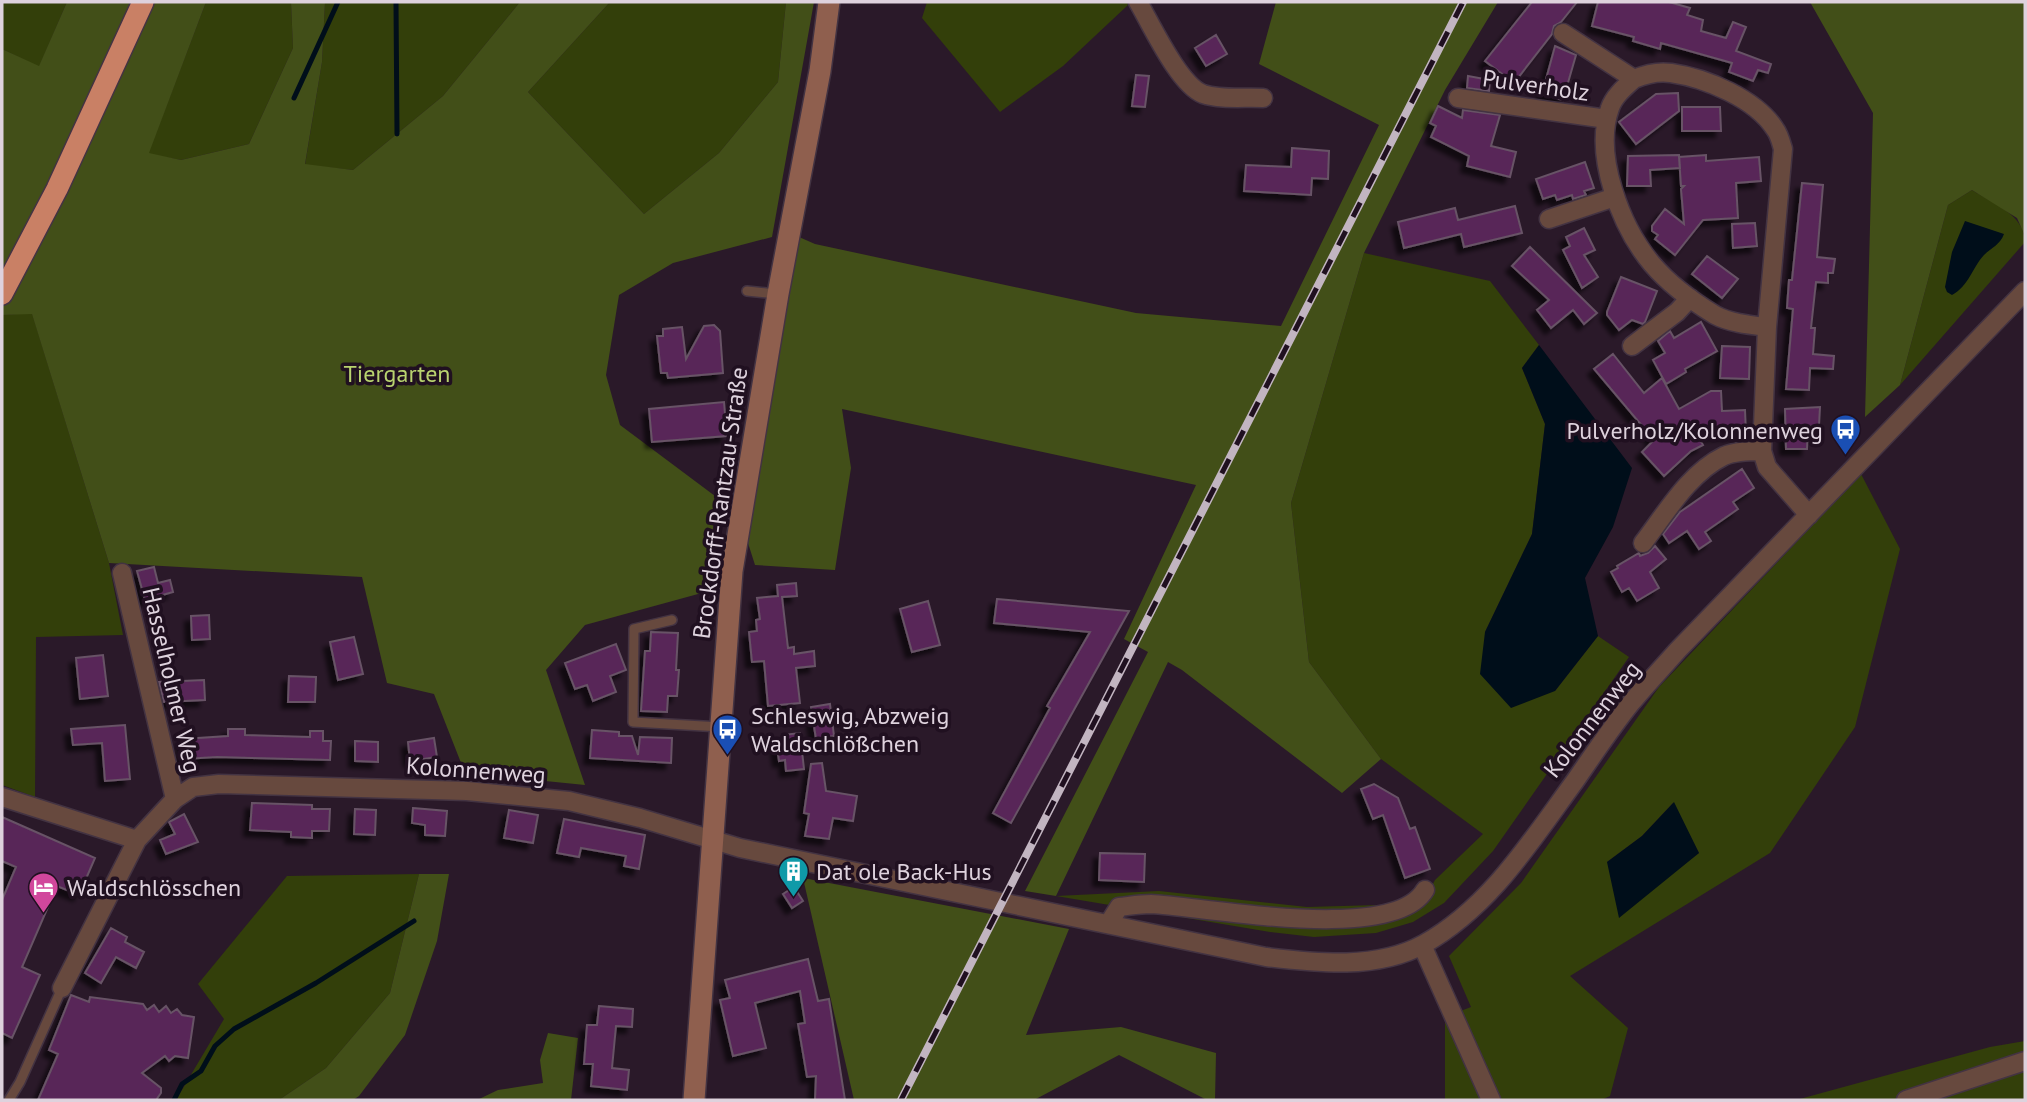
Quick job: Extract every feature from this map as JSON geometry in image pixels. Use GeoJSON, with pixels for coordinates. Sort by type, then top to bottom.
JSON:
{"type":"FeatureCollection","features":[{"type":"Feature","properties":{"kind":"highway"},"geometry":{"type":"LineString","coordinates":[[2,276],[50,187],[134,2]]}},
{"type":"Feature","properties":{"kind":"highway"},"geometry":{"type":"LineString","coordinates":[[2,294],[57,190],[143,2]]}},
{"type":"Feature","properties":{"kind":"street","name":"Brockdorff-Rantzau-Straße"},"geometry":{"type":"LineString","coordinates":[[694,1100],[732,571],[778,294],[820,71],[829,2]]}},
{"type":"Feature","properties":{"kind":"street"},"geometry":{"type":"LineString","coordinates":[[1138,2],[1175,68],[1200,93],[1214,97],[1263,98]]}},
{"type":"Feature","properties":{"kind":"street"},"geometry":{"type":"LineString","coordinates":[[1563,33],[1634,79]]}},
{"type":"Feature","properties":{"kind":"street"},"geometry":{"type":"LineString","coordinates":[[1767,327],[1746,325],[1717,316],[1690,298],[1668,281],[1634,238],[1615,197],[1608,167],[1607,119],[1611,105],[1634,79],[1649,73],[1670,72],[1697,79],[1747,101],[1777,130],[1783,149],[1767,327],[1762,451],[1767,467],[1809,515]]}},
{"type":"Feature","properties":{"kind":"street","name":"Pulverholz"},"geometry":{"type":"LineString","coordinates":[[1458,98],[1607,119]]}},
{"type":"Feature","properties":{"kind":"street"},"geometry":{"type":"LineString","coordinates":[[1549,219],[1615,197]]}},
{"type":"Feature","properties":{"kind":"street","name":"Kolonnenweg"},"geometry":{"type":"LineString","coordinates":[[62,988],[137,840],[175,799],[193,787],[219,784],[467,791],[569,801],[712,838],[740,848],[1266,957],[1350,963],[1382,958],[1422,945],[1472,909],[1509,871],[1631,704],[1677,651],[2025,291]]}},
{"type":"Feature","properties":{"kind":"street"},"geometry":{"type":"LineString","coordinates":[[1632,346],[1677,312],[1690,298]]}},
{"type":"Feature","properties":{"kind":"street"},"geometry":{"type":"LineString","coordinates":[[1643,543],[1694,477],[1725,456],[1762,451]]}},
{"type":"Feature","properties":{"kind":"street","name":"Hasselholmer Weg"},"geometry":{"type":"LineString","coordinates":[[122,573],[175,799]]}},
{"type":"Feature","properties":{"kind":"street"},"geometry":{"type":"LineString","coordinates":[[2,797],[137,840]]}},
{"type":"Feature","properties":{"kind":"street"},"geometry":{"type":"LineString","coordinates":[[1109,923],[1119,907],[1148,904],[1308,919],[1380,916],[1418,901],[1424,890]]}},
{"type":"Feature","properties":{"kind":"street"},"geometry":{"type":"LineString","coordinates":[[1422,945],[1491,1100]]}},
{"type":"Feature","properties":{"kind":"street"},"geometry":{"type":"LineString","coordinates":[[1906,1100],[2025,1061]]}},
{"type":"Feature","properties":{"kind":"lane"},"geometry":{"type":"LineString","coordinates":[[747,291],[778,294]]}},
{"type":"Feature","properties":{"kind":"lane"},"geometry":{"type":"LineString","coordinates":[[672,620],[634,629],[633,722],[721,727]]}},
{"type":"Feature","properties":{"kind":"lane","name":"Kolonnenweg"},"geometry":{"type":"LineString","coordinates":[[9,1100],[20,1082],[62,988]]}},
{"type":"Feature","properties":{"kind":"green space"},"geometry":{"type":"Polygon","coordinates":[[[2,2],[67,2],[39,67],[2,49],[2,2]]]}},
{"type":"Feature","properties":{"kind":"green space","name":"Tiergarten"},"geometry":{"type":"Polygon","coordinates":[[[67,2],[206,2],[149,153],[181,160],[249,144],[293,48],[291,2],[325,2],[322,62],[305,164],[353,170],[443,96],[520,2],[610,2],[528,92],[644,214],[719,153],[778,82],[786,2],[814,2],[772,237],[673,263],[619,295],[606,375],[620,425],[715,496],[709,591],[585,625],[546,670],[585,785],[465,773],[434,694],[387,683],[362,577],[109,563],[32,314],[2,315],[2,49],[39,66],[67,2]]]}},
{"type":"Feature","properties":{"kind":"green space"},"geometry":{"type":"Polygon","coordinates":[[[206,2],[291,2],[293,48],[249,144],[181,160],[148,154],[206,2]]]}},
{"type":"Feature","properties":{"kind":"green space"},"geometry":{"type":"Polygon","coordinates":[[[325,2],[520,2],[443,96],[353,170],[305,165],[322,62],[325,2]]]}},
{"type":"Feature","properties":{"kind":"green space"},"geometry":{"type":"Polygon","coordinates":[[[610,2],[786,2],[778,82],[719,153],[644,214],[528,92],[610,2]]]}},
{"type":"Feature","properties":{"kind":"green space"},"geometry":{"type":"Polygon","coordinates":[[[927,2],[1127,2],[1128,5],[1063,66],[1000,112],[922,18],[927,2]]]}},
{"type":"Feature","properties":{"kind":"green space"},"geometry":{"type":"Polygon","coordinates":[[[1276,2],[1498,2],[1445,90],[1364,253],[1291,503],[1309,662],[1381,759],[1342,793],[1168,662],[1056,896],[1025,891],[1148,652],[1124,639],[1196,485],[842,409],[851,468],[835,570],[755,565],[748,543],[799,237],[815,244],[1136,313],[1281,326],[1379,125],[1259,64],[1276,2]]]}},
{"type":"Feature","properties":{"kind":"green space"},"geometry":{"type":"Polygon","coordinates":[[[1810,2],[2025,2],[2025,236],[2017,218],[1972,190],[1948,205],[1900,385],[1865,417],[1873,113],[1810,2]]]}},
{"type":"Feature","properties":{"kind":"green space"},"geometry":{"type":"Polygon","coordinates":[[[1972,190],[2014,217],[2024,233],[2025,242],[1900,385],[1948,205],[1972,190]]]}},
{"type":"Feature","properties":{"kind":"green space"},"geometry":{"type":"Polygon","coordinates":[[[1364,253],[1490,281],[1539,345],[1522,368],[1545,424],[1532,534],[1485,632],[1555,691],[1598,636],[1629,657],[1493,851],[1444,903],[1413,922],[1376,933],[1314,937],[1056,896],[1159,891],[1307,907],[1378,905],[1382,918],[1424,901],[1435,880],[1483,834],[1381,759],[1309,662],[1291,503],[1364,253]]]}},
{"type":"Feature","properties":{"kind":"green space"},"geometry":{"type":"Polygon","coordinates":[[[32,313],[109,563],[123,635],[36,637],[35,797],[2,785],[2,315],[32,313]]]}},
{"type":"Feature","properties":{"kind":"green space"},"geometry":{"type":"Polygon","coordinates":[[[1861,474],[1900,549],[1855,727],[1770,853],[1570,976],[1628,1028],[1610,1096],[1601,1100],[1445,1100],[1445,1017],[1471,1007],[1449,956],[1521,883],[1659,687],[1861,474]],[[1673,803],[1642,836],[1607,862],[1663,880],[1699,853],[1673,803]]]}},
{"type":"Feature","properties":{"kind":"green space"},"geometry":{"type":"Polygon","coordinates":[[[419,874],[390,993],[326,1068],[279,1100],[176,1100],[224,1019],[198,984],[287,876],[419,874]]]}},
{"type":"Feature","properties":{"kind":"green space"},"geometry":{"type":"Polygon","coordinates":[[[419,874],[449,874],[437,941],[405,1035],[359,1096],[353,1100],[279,1100],[326,1068],[390,993],[419,874]]]}},
{"type":"Feature","properties":{"kind":"green space"},"geometry":{"type":"Polygon","coordinates":[[[803,878],[1069,929],[1026,1035],[1121,1027],[1216,1053],[1215,1100],[1207,1100],[1119,1055],[1034,1100],[854,1100],[803,878]]]}},
{"type":"Feature","properties":{"kind":"green space"},"geometry":{"type":"Polygon","coordinates":[[[548,1033],[578,1038],[571,1100],[477,1100],[498,1090],[543,1083],[540,1060],[548,1033]]]}},
{"type":"Feature","properties":{"kind":"green space"},"geometry":{"type":"Polygon","coordinates":[[[2025,1041],[2025,1100],[1796,1100],[1990,1047],[2025,1041]]]}},
{"type":"Feature","properties":{"kind":"water"},"geometry":{"type":"Polygon","coordinates":[[[1965,221],[2004,234],[1980,260],[1962,287],[1952,295],[1945,287],[1952,252],[1965,221]]]}},
{"type":"Feature","properties":{"kind":"water"},"geometry":{"type":"Polygon","coordinates":[[[1539,345],[1632,468],[1613,527],[1585,578],[1598,636],[1555,691],[1511,708],[1480,674],[1485,632],[1532,534],[1545,424],[1522,368],[1539,345]]]}},
{"type":"Feature","properties":{"kind":"water"},"geometry":{"type":"Polygon","coordinates":[[[1674,802],[1699,853],[1619,918],[1607,862],[1642,836],[1674,802]]]}},
{"type":"Feature","properties":{"kind":"building"},"geometry":{"type":"Polygon","coordinates":[[[1532,2],[1577,2],[1561,22],[1554,26],[1552,34],[1514,83],[1485,61],[1532,2]]]}},
{"type":"Feature","properties":{"kind":"building"},"geometry":{"type":"Polygon","coordinates":[[[1598,2],[1669,2],[1690,8],[1687,15],[1703,20],[1701,31],[1726,38],[1733,22],[1746,27],[1736,51],[1771,64],[1768,73],[1758,70],[1753,81],[1729,72],[1732,63],[1661,43],[1660,49],[1633,41],[1634,37],[1592,26],[1598,2]]]}},
{"type":"Feature","properties":{"kind":"building"},"geometry":{"type":"Polygon","coordinates":[[[1216,35],[1227,54],[1206,66],[1195,48],[1216,35]]]}},
{"type":"Feature","properties":{"kind":"building"},"geometry":{"type":"Polygon","coordinates":[[[1555,46],[1576,55],[1563,100],[1542,94],[1555,46]]]}},
{"type":"Feature","properties":{"kind":"building"},"geometry":{"type":"Polygon","coordinates":[[[1136,75],[1149,76],[1145,107],[1132,106],[1136,75]]]}},
{"type":"Feature","properties":{"kind":"building"},"geometry":{"type":"Polygon","coordinates":[[[1468,76],[1490,80],[1489,91],[1467,88],[1468,76]]]}},
{"type":"Feature","properties":{"kind":"building"},"geometry":{"type":"Polygon","coordinates":[[[1678,93],[1679,111],[1636,144],[1619,122],[1656,94],[1678,93]]]}},
{"type":"Feature","properties":{"kind":"building"},"geometry":{"type":"Polygon","coordinates":[[[1438,106],[1462,118],[1463,110],[1500,115],[1491,146],[1516,152],[1510,177],[1467,166],[1469,156],[1431,137],[1436,126],[1430,123],[1438,106]]]}},
{"type":"Feature","properties":{"kind":"building"},"geometry":{"type":"Polygon","coordinates":[[[1682,107],[1720,107],[1721,131],[1682,131],[1682,107]]]}},
{"type":"Feature","properties":{"kind":"building"},"geometry":{"type":"Polygon","coordinates":[[[1292,148],[1329,151],[1328,179],[1312,178],[1311,195],[1244,191],[1246,165],[1291,167],[1292,148]]]}},
{"type":"Feature","properties":{"kind":"building"},"geometry":{"type":"Polygon","coordinates":[[[1679,155],[1680,168],[1650,170],[1651,186],[1627,186],[1628,156],[1679,155]]]}},
{"type":"Feature","properties":{"kind":"building"},"geometry":{"type":"Polygon","coordinates":[[[1706,155],[1706,161],[1759,157],[1761,181],[1736,183],[1738,218],[1703,220],[1675,255],[1655,239],[1658,235],[1652,231],[1652,226],[1665,209],[1684,224],[1681,189],[1684,186],[1681,186],[1679,157],[1706,155]]]}},
{"type":"Feature","properties":{"kind":"building"},"geometry":{"type":"Polygon","coordinates":[[[1585,162],[1594,188],[1584,191],[1586,195],[1573,199],[1572,195],[1557,200],[1555,195],[1543,199],[1536,179],[1585,162]]]}},
{"type":"Feature","properties":{"kind":"building"},"geometry":{"type":"Polygon","coordinates":[[[1802,183],[1823,185],[1817,257],[1835,259],[1833,273],[1828,273],[1828,283],[1816,282],[1811,328],[1815,328],[1813,354],[1834,356],[1833,369],[1810,368],[1809,390],[1786,389],[1793,309],[1787,308],[1789,280],[1792,280],[1802,183]]]}},
{"type":"Feature","properties":{"kind":"building"},"geometry":{"type":"Polygon","coordinates":[[[1515,206],[1522,233],[1464,247],[1461,234],[1404,248],[1398,222],[1455,208],[1458,220],[1515,206]]]}},
{"type":"Feature","properties":{"kind":"building"},"geometry":{"type":"Polygon","coordinates":[[[1755,223],[1757,246],[1733,248],[1732,224],[1755,223]]]}},
{"type":"Feature","properties":{"kind":"building"},"geometry":{"type":"Polygon","coordinates":[[[1584,228],[1595,250],[1584,255],[1598,277],[1582,288],[1563,250],[1570,246],[1566,237],[1584,228]]]}},
{"type":"Feature","properties":{"kind":"building"},"geometry":{"type":"Polygon","coordinates":[[[1530,247],[1597,313],[1584,324],[1573,310],[1551,328],[1537,310],[1549,300],[1512,266],[1530,247]]]}},
{"type":"Feature","properties":{"kind":"building"},"geometry":{"type":"Polygon","coordinates":[[[1707,256],[1738,279],[1722,298],[1692,274],[1707,256]]]}},
{"type":"Feature","properties":{"kind":"building"},"geometry":{"type":"Polygon","coordinates":[[[1621,277],[1657,291],[1645,322],[1643,324],[1632,320],[1619,330],[1607,312],[1621,277]]]}},
{"type":"Feature","properties":{"kind":"building"},"geometry":{"type":"Polygon","coordinates":[[[1701,322],[1717,351],[1685,369],[1686,372],[1666,384],[1653,360],[1665,353],[1658,341],[1670,331],[1674,338],[1701,322]]]}},
{"type":"Feature","properties":{"kind":"building"},"geometry":{"type":"Polygon","coordinates":[[[714,325],[720,331],[723,373],[668,378],[667,373],[661,373],[657,336],[663,336],[663,329],[682,327],[686,359],[704,326],[714,325]]]}},
{"type":"Feature","properties":{"kind":"building"},"geometry":{"type":"Polygon","coordinates":[[[1722,346],[1750,347],[1749,379],[1720,378],[1722,346]]]}},
{"type":"Feature","properties":{"kind":"building"},"geometry":{"type":"Polygon","coordinates":[[[1613,354],[1644,393],[1662,378],[1679,409],[1711,391],[1721,391],[1722,411],[1745,410],[1746,433],[1697,435],[1703,445],[1691,451],[1664,476],[1642,452],[1654,440],[1594,369],[1613,354]]]}},
{"type":"Feature","properties":{"kind":"building"},"geometry":{"type":"Polygon","coordinates":[[[724,402],[727,436],[652,442],[649,409],[724,402]]]}},
{"type":"Feature","properties":{"kind":"building"},"geometry":{"type":"Polygon","coordinates":[[[1820,407],[1819,426],[1808,426],[1807,449],[1786,449],[1785,409],[1820,407]]]}},
{"type":"Feature","properties":{"kind":"building"},"geometry":{"type":"Polygon","coordinates":[[[1742,469],[1754,488],[1733,502],[1738,509],[1705,532],[1711,541],[1699,549],[1687,531],[1669,543],[1663,534],[1680,512],[1742,469]]]}},
{"type":"Feature","properties":{"kind":"building"},"geometry":{"type":"Polygon","coordinates":[[[1655,546],[1666,559],[1650,572],[1659,588],[1637,601],[1629,588],[1622,592],[1611,572],[1639,553],[1640,556],[1648,553],[1655,546]]]}},
{"type":"Feature","properties":{"kind":"building"},"geometry":{"type":"Polygon","coordinates":[[[154,567],[158,583],[170,580],[173,592],[145,600],[137,571],[154,567]]]}},
{"type":"Feature","properties":{"kind":"building"},"geometry":{"type":"Polygon","coordinates":[[[796,583],[797,596],[782,597],[788,648],[794,647],[794,654],[814,651],[815,666],[796,668],[800,703],[768,706],[764,661],[752,662],[749,632],[757,631],[756,620],[760,619],[757,598],[778,596],[777,585],[796,583]]]}},
{"type":"Feature","properties":{"kind":"building"},"geometry":{"type":"Polygon","coordinates":[[[997,599],[1129,611],[1011,823],[993,813],[1050,708],[1047,706],[1090,632],[994,623],[997,599]]]}},
{"type":"Feature","properties":{"kind":"building"},"geometry":{"type":"Polygon","coordinates":[[[928,601],[940,645],[912,652],[900,609],[928,601]]]}},
{"type":"Feature","properties":{"kind":"building"},"geometry":{"type":"Polygon","coordinates":[[[209,615],[210,639],[192,640],[191,616],[209,615]]]}},
{"type":"Feature","properties":{"kind":"building"},"geometry":{"type":"Polygon","coordinates":[[[651,632],[678,633],[677,696],[668,696],[667,712],[641,711],[645,651],[650,651],[651,632]]]}},
{"type":"Feature","properties":{"kind":"building"},"geometry":{"type":"Polygon","coordinates":[[[354,637],[363,674],[338,680],[330,642],[354,637]]]}},
{"type":"Feature","properties":{"kind":"building"},"geometry":{"type":"Polygon","coordinates":[[[616,644],[626,670],[610,676],[616,692],[593,701],[587,685],[575,689],[565,663],[616,644]]]}},
{"type":"Feature","properties":{"kind":"building"},"geometry":{"type":"Polygon","coordinates":[[[103,655],[108,696],[80,699],[76,658],[103,655]]]}},
{"type":"Feature","properties":{"kind":"building"},"geometry":{"type":"Polygon","coordinates":[[[289,676],[316,677],[315,702],[288,702],[289,676]]]}},
{"type":"Feature","properties":{"kind":"building"},"geometry":{"type":"Polygon","coordinates":[[[204,680],[205,700],[164,702],[159,682],[204,680]]]}},
{"type":"Feature","properties":{"kind":"building"},"geometry":{"type":"Polygon","coordinates":[[[830,704],[834,736],[816,739],[811,707],[830,704]]]}},
{"type":"Feature","properties":{"kind":"building"},"geometry":{"type":"Polygon","coordinates":[[[125,725],[130,779],[105,781],[102,743],[73,745],[71,729],[125,725]]]}},
{"type":"Feature","properties":{"kind":"building"},"geometry":{"type":"Polygon","coordinates":[[[228,729],[245,729],[245,735],[310,737],[310,731],[323,731],[323,741],[331,741],[330,760],[217,757],[184,759],[183,739],[228,736],[228,729]]]}},
{"type":"Feature","properties":{"kind":"building"},"geometry":{"type":"Polygon","coordinates":[[[592,730],[632,736],[638,755],[640,737],[672,738],[671,763],[590,758],[592,730]]]}},
{"type":"Feature","properties":{"kind":"building"},"geometry":{"type":"Polygon","coordinates":[[[800,733],[804,769],[786,771],[785,760],[779,761],[776,740],[783,740],[782,735],[800,733]]]}},
{"type":"Feature","properties":{"kind":"building"},"geometry":{"type":"Polygon","coordinates":[[[434,738],[437,757],[410,761],[408,742],[434,738]]]}},
{"type":"Feature","properties":{"kind":"building"},"geometry":{"type":"Polygon","coordinates":[[[355,741],[378,742],[378,762],[355,761],[355,741]]]}},
{"type":"Feature","properties":{"kind":"building"},"geometry":{"type":"Polygon","coordinates":[[[822,763],[826,791],[857,796],[853,821],[833,818],[829,839],[805,836],[809,814],[804,813],[811,764],[822,763]]]}},
{"type":"Feature","properties":{"kind":"building"},"geometry":{"type":"Polygon","coordinates":[[[1374,784],[1398,798],[1410,829],[1415,827],[1430,869],[1405,878],[1383,815],[1373,819],[1361,789],[1374,784]]]}},
{"type":"Feature","properties":{"kind":"building"},"geometry":{"type":"Polygon","coordinates":[[[252,803],[312,805],[312,809],[330,809],[329,831],[312,831],[312,838],[291,837],[291,832],[250,830],[252,803]]]}},
{"type":"Feature","properties":{"kind":"building"},"geometry":{"type":"Polygon","coordinates":[[[413,808],[447,811],[445,836],[425,835],[425,825],[412,823],[413,808]]]}},
{"type":"Feature","properties":{"kind":"building"},"geometry":{"type":"Polygon","coordinates":[[[355,809],[376,810],[375,835],[354,834],[355,809]]]}},
{"type":"Feature","properties":{"kind":"building"},"geometry":{"type":"Polygon","coordinates":[[[509,810],[538,815],[533,843],[504,838],[509,810]]]}},
{"type":"Feature","properties":{"kind":"building"},"geometry":{"type":"Polygon","coordinates":[[[184,814],[198,842],[166,854],[160,840],[175,834],[169,822],[184,814]]]}},
{"type":"Feature","properties":{"kind":"building"},"geometry":{"type":"Polygon","coordinates":[[[2,817],[95,858],[79,895],[57,886],[22,967],[40,975],[12,1038],[2,1033],[2,900],[16,867],[2,861],[2,817]]]}},
{"type":"Feature","properties":{"kind":"building"},"geometry":{"type":"Polygon","coordinates":[[[564,819],[645,835],[639,869],[624,866],[626,856],[581,848],[579,857],[557,853],[564,819]]]}},
{"type":"Feature","properties":{"kind":"building"},"geometry":{"type":"Polygon","coordinates":[[[1100,853],[1145,854],[1144,882],[1099,880],[1100,853]]]}},
{"type":"Feature","properties":{"kind":"building","name":"Dat ole Back-Hus"},"geometry":{"type":"Polygon","coordinates":[[[794,887],[803,901],[792,908],[783,894],[794,887]]]}},
{"type":"Feature","properties":{"kind":"building"},"geometry":{"type":"Polygon","coordinates":[[[111,928],[127,937],[125,942],[144,952],[136,968],[116,957],[101,983],[85,973],[111,928]]]}},
{"type":"Feature","properties":{"kind":"building"},"geometry":{"type":"Polygon","coordinates":[[[808,959],[818,1001],[829,999],[845,1100],[815,1100],[816,1076],[807,1077],[798,1024],[805,1023],[800,991],[755,1003],[766,1048],[733,1056],[720,1000],[730,998],[725,980],[808,959]]]}},
{"type":"Feature","properties":{"kind":"building"},"geometry":{"type":"Polygon","coordinates":[[[71,995],[89,1002],[90,997],[143,1004],[147,1010],[154,1005],[159,1012],[166,1006],[171,1013],[177,1009],[182,1015],[194,1017],[188,1058],[175,1056],[169,1061],[165,1056],[142,1073],[161,1088],[156,1100],[38,1100],[58,1054],[49,1050],[71,995]]]}},
{"type":"Feature","properties":{"kind":"building"},"geometry":{"type":"Polygon","coordinates":[[[599,1006],[633,1009],[632,1027],[616,1026],[612,1068],[629,1070],[627,1090],[591,1086],[593,1064],[584,1064],[587,1025],[597,1025],[599,1006]]]}},
{"type":"Feature","properties":{"kind":"waterway"},"geometry":{"type":"LineString","coordinates":[[294,98],[338,2]]}},
{"type":"Feature","properties":{"kind":"waterway"},"geometry":{"type":"LineString","coordinates":[[396,2],[397,134]]}},
{"type":"Feature","properties":{"kind":"waterway"},"geometry":{"type":"LineString","coordinates":[[174,1100],[182,1084],[201,1071],[215,1046],[234,1029],[316,983],[414,921]]}},
{"type":"Feature","properties":{"kind":"railway"},"geometry":{"type":"LineString","coordinates":[[901,1100],[1463,2]]}},
{"type":"Feature","properties":{"kind":"place","name":"Pulverholz/Kolonnenweg"},"geometry":{"type":"Point","coordinates":[1846,457]}},
{"type":"Feature","properties":{"kind":"place","name":"Schleswig, Abzweig Waldschlößchen"},"geometry":{"type":"Point","coordinates":[728,756]}},
{"type":"Feature","properties":{"kind":"place","name":"Dat ole Back-Hus"},"geometry":{"type":"Point","coordinates":[793,898]}},
{"type":"Feature","properties":{"kind":"place","name":"Waldschlösschen"},"geometry":{"type":"Point","coordinates":[44,914]}}]}
